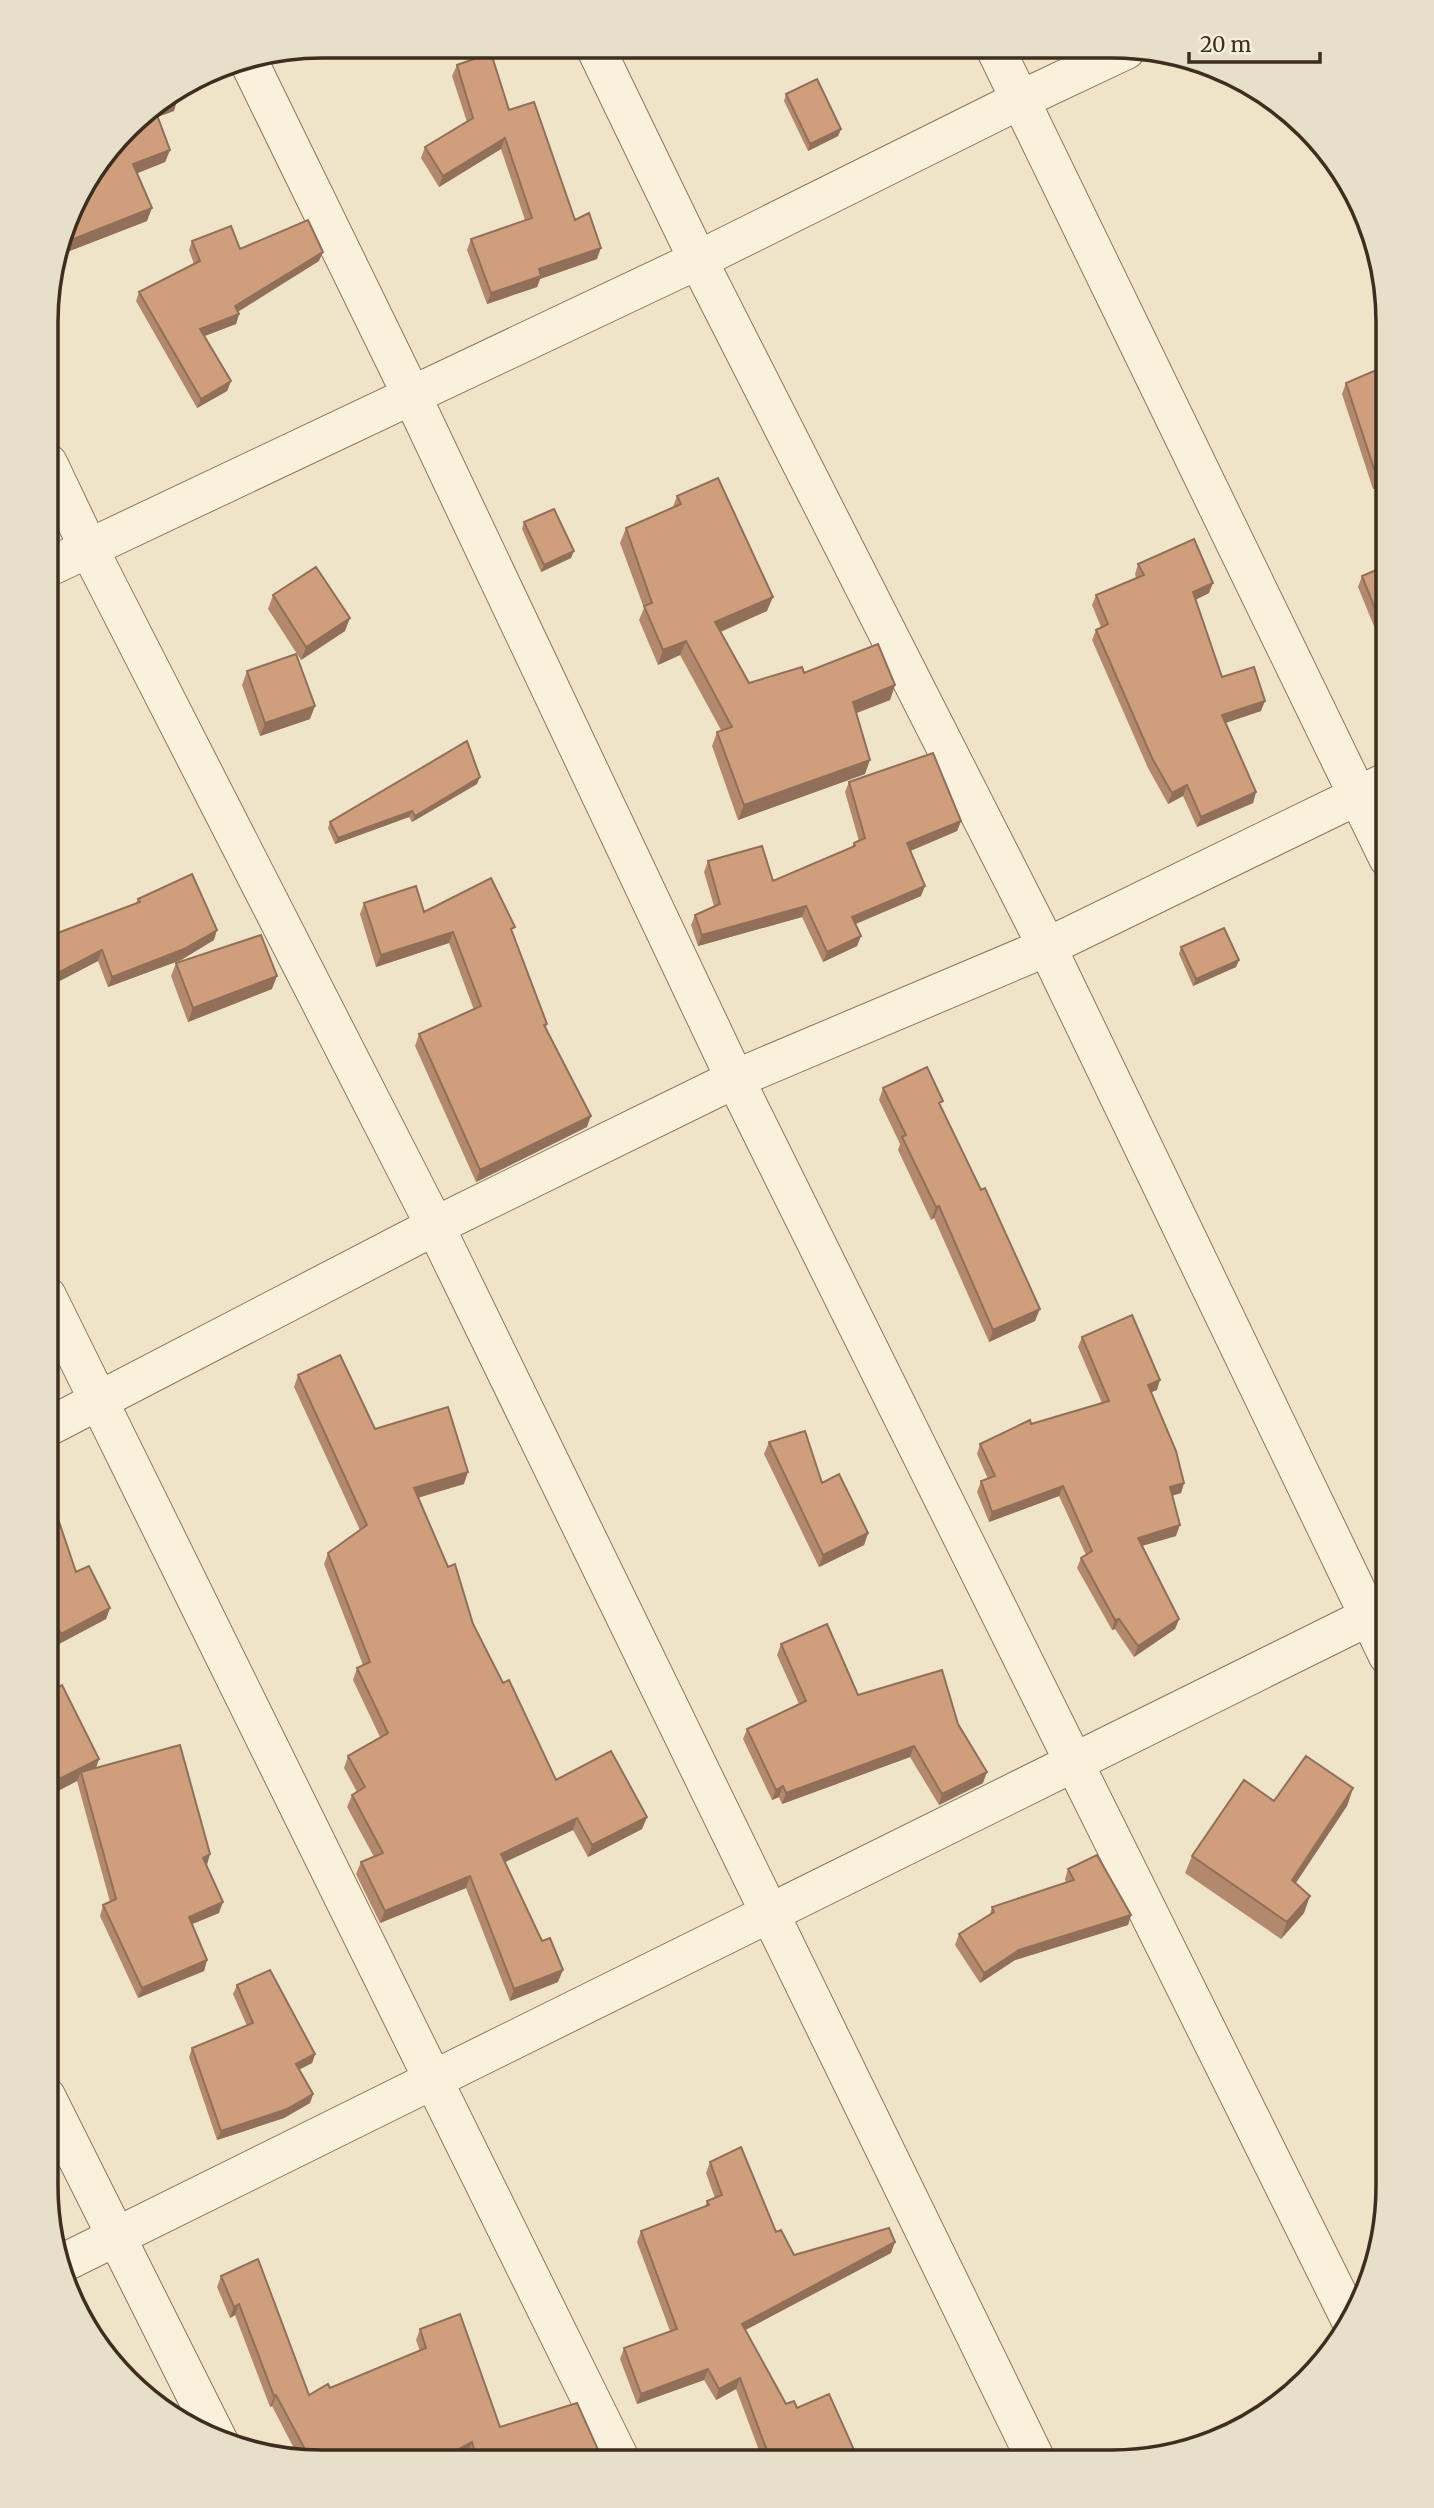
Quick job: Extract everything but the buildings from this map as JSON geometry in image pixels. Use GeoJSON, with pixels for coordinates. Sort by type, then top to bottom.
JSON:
{"type":"FeatureCollection","features":[{"type":"Feature","properties":{"kind":"street"},"geometry":{"type":"LineString","coordinates":[[600,58],[698,260],[1047,947],[1376,1608]]}},
{"type":"Feature","properties":{"kind":"street"},"geometry":{"type":"LineString","coordinates":[[58,1422],[435,1226],[735,1079],[1047,947],[1373,789],[1000,58]]}},
{"type":"Feature","properties":{"kind":"street"},"geometry":{"type":"LineString","coordinates":[[58,563],[698,260],[1109,58]]}},
{"type":"Feature","properties":{"kind":"street"},"geometry":{"type":"LineString","coordinates":[[252,67],[411,394],[735,1079],[1345,2310]]}},
{"type":"Feature","properties":{"kind":"street"},"geometry":{"type":"LineString","coordinates":[[58,484],[435,1226],[1031,2450]]}},
{"type":"Feature","properties":{"kind":"street"},"geometry":{"type":"LineString","coordinates":[[58,1319],[431,2081],[616,2450]]}},
{"type":"Feature","properties":{"kind":"street"},"geometry":{"type":"LineString","coordinates":[[69,2260],[1376,1613]]}},
{"type":"Feature","properties":{"kind":"street"},"geometry":{"type":"LineString","coordinates":[[58,2121],[211,2425]]}}]}
